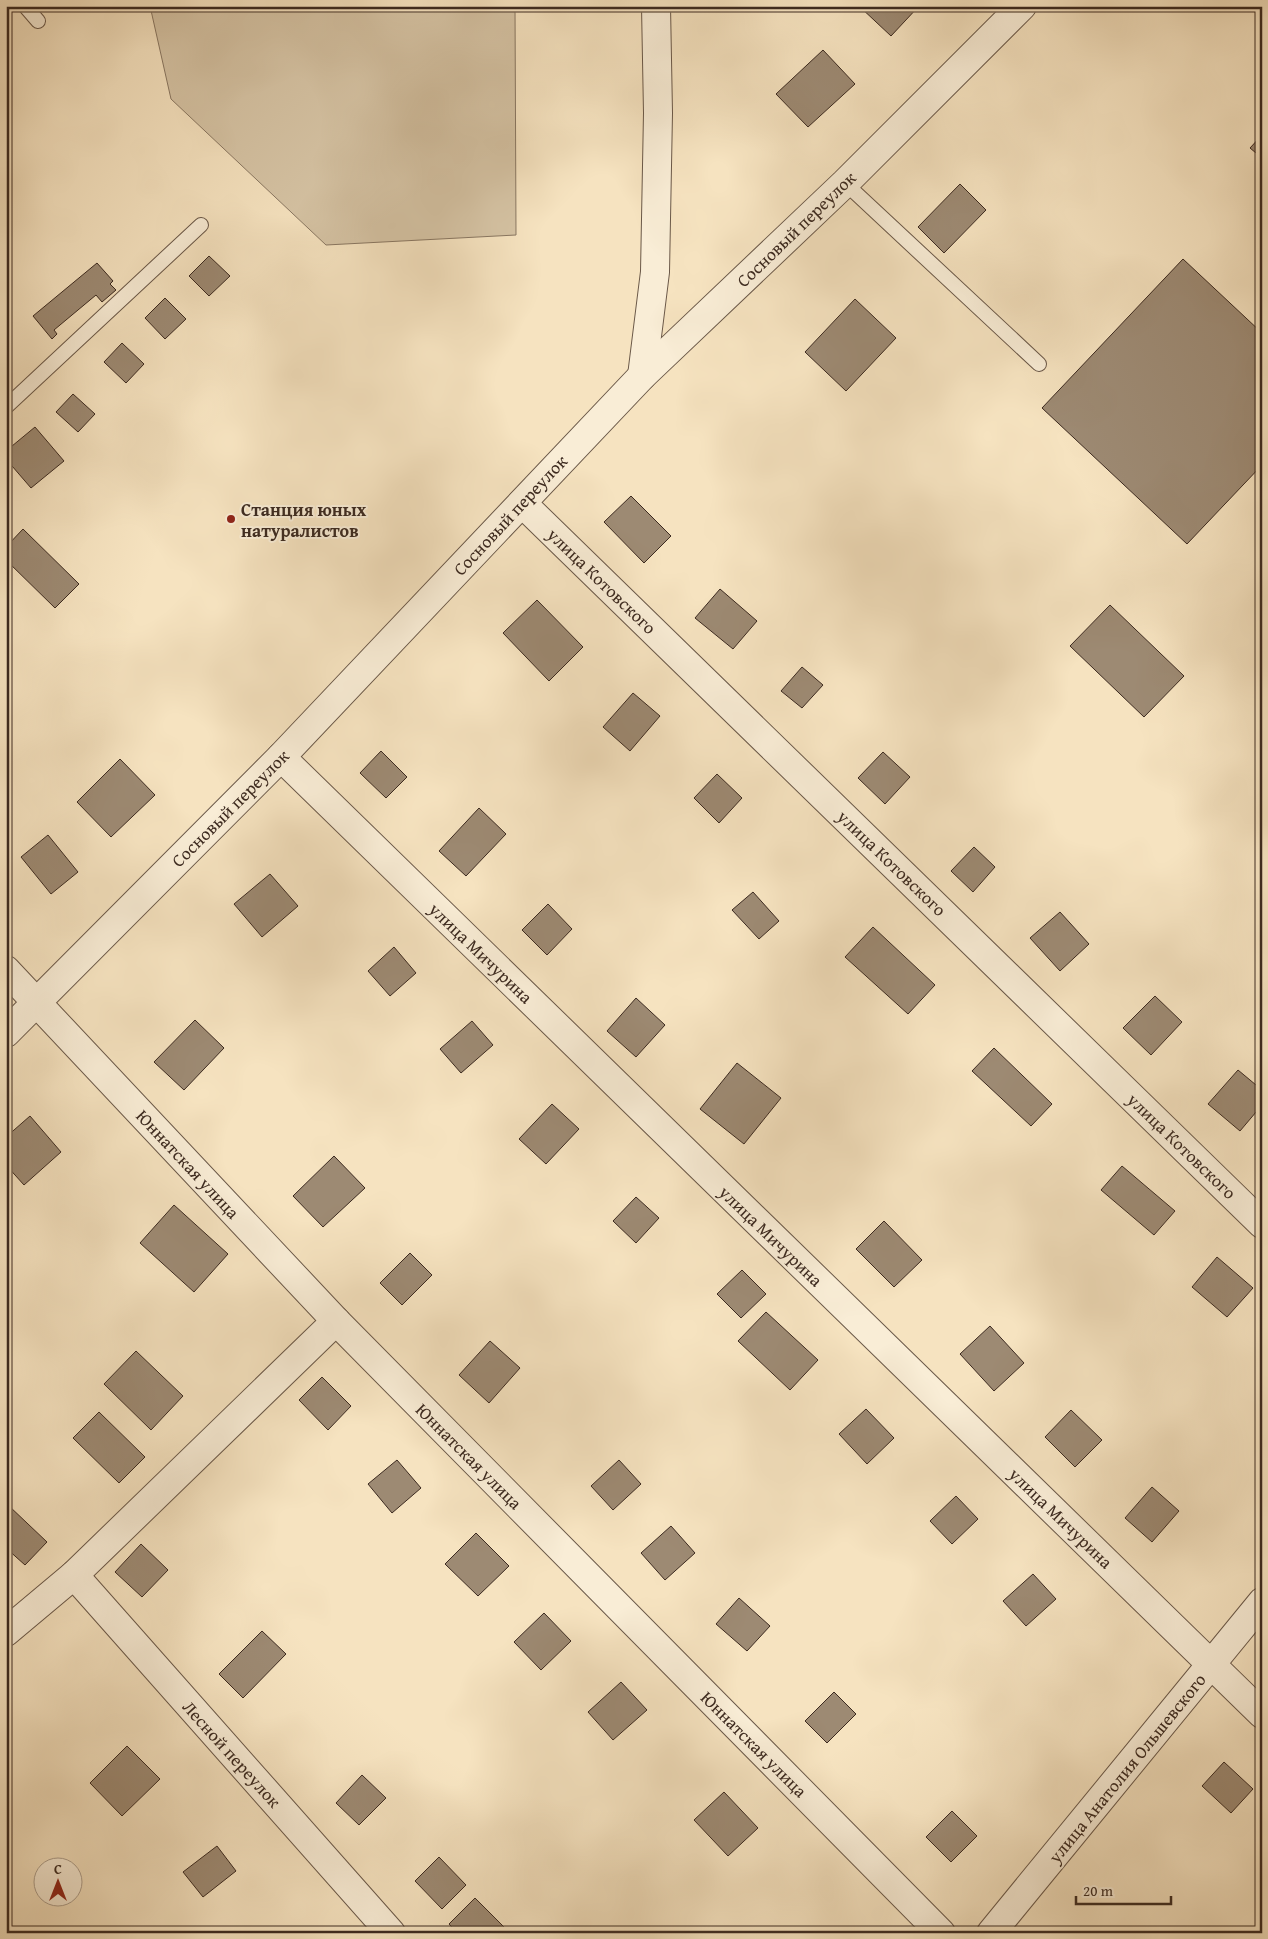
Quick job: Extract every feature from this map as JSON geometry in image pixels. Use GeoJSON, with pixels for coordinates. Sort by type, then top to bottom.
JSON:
{"type":"FeatureCollection","features":[{"type":"Feature","properties":{"kind":"street"},"geometry":{"type":"LineString","coordinates":[[642,376],[655,272],[658,113],[656,6]]}},
{"type":"Feature","properties":{"kind":"street","name":"Сосновый переулок"},"geometry":{"type":"LineString","coordinates":[[6,1033],[281,757],[642,376],[845,183],[1022,6]]}},
{"type":"Feature","properties":{"kind":"street","name":"улица Котовского"},"geometry":{"type":"LineString","coordinates":[[522,503],[1262,1224]]}},
{"type":"Feature","properties":{"kind":"street","name":"улица Мичурина"},"geometry":{"type":"LineString","coordinates":[[281,757],[1262,1714]]}},
{"type":"Feature","properties":{"kind":"street","name":"Юннатская улица"},"geometry":{"type":"LineString","coordinates":[[6,970],[336,1321],[941,1933]]}},
{"type":"Feature","properties":{"kind":"street"},"geometry":{"type":"LineString","coordinates":[[6,1632],[74,1575],[336,1321]]}},
{"type":"Feature","properties":{"kind":"street","name":"Лесной переулок"},"geometry":{"type":"LineString","coordinates":[[74,1575],[391,1933]]}},
{"type":"Feature","properties":{"kind":"street","name":"улица Анатолия Ольшевского"},"geometry":{"type":"LineString","coordinates":[[991,1933],[1262,1602]]}},
{"type":"Feature","properties":{"kind":"lane"},"geometry":{"type":"LineString","coordinates":[[25,6],[38,21]]}},
{"type":"Feature","properties":{"kind":"lane"},"geometry":{"type":"LineString","coordinates":[[845,183],[1039,364]]}},
{"type":"Feature","properties":{"kind":"lane"},"geometry":{"type":"LineString","coordinates":[[6,407],[201,225]]}},
{"type":"Feature","properties":{"kind":"shaded area"},"geometry":{"type":"Polygon","coordinates":[[[150,6],[515,6],[516,235],[326,245],[171,99],[150,6]]]}},
{"type":"Feature","properties":{"kind":"building"},"geometry":{"type":"Polygon","coordinates":[[[859,6],[919,6],[891,36],[859,6]]]}},
{"type":"Feature","properties":{"kind":"building"},"geometry":{"type":"Polygon","coordinates":[[[823,50],[855,84],[808,127],[776,94],[823,50]]]}},
{"type":"Feature","properties":{"kind":"building"},"geometry":{"type":"Polygon","coordinates":[[[1262,135],[1262,158],[1250,148],[1262,135]]]}},
{"type":"Feature","properties":{"kind":"building"},"geometry":{"type":"Polygon","coordinates":[[[960,184],[986,210],[944,253],[918,227],[960,184]]]}},
{"type":"Feature","properties":{"kind":"building"},"geometry":{"type":"Polygon","coordinates":[[[209,256],[230,276],[209,296],[189,276],[209,256]]]}},
{"type":"Feature","properties":{"kind":"building"},"geometry":{"type":"Polygon","coordinates":[[[1183,259],[1262,333],[1262,465],[1187,544],[1042,408],[1183,259]]]}},
{"type":"Feature","properties":{"kind":"building"},"geometry":{"type":"Polygon","coordinates":[[[97,263],[113,281],[110,284],[116,290],[102,302],[96,295],[54,330],[57,334],[52,339],[33,316],[97,263]]]}},
{"type":"Feature","properties":{"kind":"building"},"geometry":{"type":"Polygon","coordinates":[[[165,298],[186,319],[165,339],[145,318],[165,298]]]}},
{"type":"Feature","properties":{"kind":"building"},"geometry":{"type":"Polygon","coordinates":[[[855,299],[896,338],[846,391],[805,352],[855,299]]]}},
{"type":"Feature","properties":{"kind":"building"},"geometry":{"type":"Polygon","coordinates":[[[122,343],[144,364],[126,383],[104,362],[122,343]]]}},
{"type":"Feature","properties":{"kind":"building"},"geometry":{"type":"Polygon","coordinates":[[[73,394],[95,414],[78,432],[56,412],[73,394]]]}},
{"type":"Feature","properties":{"kind":"building"},"geometry":{"type":"Polygon","coordinates":[[[35,427],[64,461],[31,488],[6,459],[6,451],[35,427]]]}},
{"type":"Feature","properties":{"kind":"building"},"geometry":{"type":"Polygon","coordinates":[[[631,496],[671,536],[644,563],[604,522],[631,496]]]}},
{"type":"Feature","properties":{"kind":"building"},"geometry":{"type":"Polygon","coordinates":[[[23,529],[79,584],[55,608],[6,560],[6,547],[23,529]]]}},
{"type":"Feature","properties":{"kind":"building"},"geometry":{"type":"Polygon","coordinates":[[[720,589],[757,621],[733,649],[695,618],[720,589]]]}},
{"type":"Feature","properties":{"kind":"building"},"geometry":{"type":"Polygon","coordinates":[[[537,600],[583,647],[549,681],[503,633],[537,600]]]}},
{"type":"Feature","properties":{"kind":"building"},"geometry":{"type":"Polygon","coordinates":[[[1110,605],[1184,676],[1144,717],[1070,646],[1110,605]]]}},
{"type":"Feature","properties":{"kind":"building"},"geometry":{"type":"Polygon","coordinates":[[[802,667],[823,685],[802,708],[781,691],[802,667]]]}},
{"type":"Feature","properties":{"kind":"building"},"geometry":{"type":"Polygon","coordinates":[[[633,693],[660,716],[630,751],[603,727],[633,693]]]}},
{"type":"Feature","properties":{"kind":"building"},"geometry":{"type":"Polygon","coordinates":[[[381,751],[407,777],[386,798],[360,773],[381,751]]]}},
{"type":"Feature","properties":{"kind":"building"},"geometry":{"type":"Polygon","coordinates":[[[883,752],[910,777],[885,804],[858,778],[883,752]]]}},
{"type":"Feature","properties":{"kind":"building"},"geometry":{"type":"Polygon","coordinates":[[[120,759],[155,795],[111,837],[77,802],[120,759]]]}},
{"type":"Feature","properties":{"kind":"building"},"geometry":{"type":"Polygon","coordinates":[[[717,774],[742,798],[719,823],[694,798],[717,774]]]}},
{"type":"Feature","properties":{"kind":"building"},"geometry":{"type":"Polygon","coordinates":[[[479,808],[506,834],[466,876],[439,851],[479,808]]]}},
{"type":"Feature","properties":{"kind":"building"},"geometry":{"type":"Polygon","coordinates":[[[48,835],[78,872],[51,894],[21,857],[48,835]]]}},
{"type":"Feature","properties":{"kind":"building"},"geometry":{"type":"Polygon","coordinates":[[[974,847],[995,867],[973,892],[951,871],[974,847]]]}},
{"type":"Feature","properties":{"kind":"building"},"geometry":{"type":"Polygon","coordinates":[[[270,874],[298,906],[262,937],[234,904],[270,874]]]}},
{"type":"Feature","properties":{"kind":"building"},"geometry":{"type":"Polygon","coordinates":[[[753,892],[779,921],[759,939],[732,910],[753,892]]]}},
{"type":"Feature","properties":{"kind":"building"},"geometry":{"type":"Polygon","coordinates":[[[548,904],[572,929],[547,955],[522,930],[548,904]]]}},
{"type":"Feature","properties":{"kind":"building"},"geometry":{"type":"Polygon","coordinates":[[[1060,912],[1089,944],[1060,971],[1030,938],[1060,912]]]}},
{"type":"Feature","properties":{"kind":"building"},"geometry":{"type":"Polygon","coordinates":[[[873,927],[935,985],[908,1014],[845,957],[873,927]]]}},
{"type":"Feature","properties":{"kind":"building"},"geometry":{"type":"Polygon","coordinates":[[[394,947],[416,973],[390,996],[368,971],[394,947]]]}},
{"type":"Feature","properties":{"kind":"building"},"geometry":{"type":"Polygon","coordinates":[[[1155,996],[1182,1022],[1151,1055],[1123,1028],[1155,996]]]}},
{"type":"Feature","properties":{"kind":"building"},"geometry":{"type":"Polygon","coordinates":[[[636,998],[665,1025],[636,1057],[607,1031],[636,998]]]}},
{"type":"Feature","properties":{"kind":"building"},"geometry":{"type":"Polygon","coordinates":[[[195,1020],[224,1048],[184,1090],[154,1062],[195,1020]]]}},
{"type":"Feature","properties":{"kind":"building"},"geometry":{"type":"Polygon","coordinates":[[[472,1021],[493,1045],[461,1073],[440,1049],[472,1021]]]}},
{"type":"Feature","properties":{"kind":"building"},"geometry":{"type":"Polygon","coordinates":[[[994,1048],[1052,1104],[1031,1126],[972,1071],[994,1048]]]}},
{"type":"Feature","properties":{"kind":"building"},"geometry":{"type":"Polygon","coordinates":[[[737,1063],[781,1098],[744,1144],[700,1109],[737,1063]]]}},
{"type":"Feature","properties":{"kind":"building"},"geometry":{"type":"Polygon","coordinates":[[[1238,1070],[1262,1090],[1262,1105],[1240,1131],[1208,1104],[1238,1070]]]}},
{"type":"Feature","properties":{"kind":"building"},"geometry":{"type":"Polygon","coordinates":[[[552,1104],[579,1129],[546,1164],[519,1139],[552,1104]]]}},
{"type":"Feature","properties":{"kind":"building"},"geometry":{"type":"Polygon","coordinates":[[[30,1116],[61,1152],[24,1185],[6,1165],[6,1137],[30,1116]]]}},
{"type":"Feature","properties":{"kind":"building"},"geometry":{"type":"Polygon","coordinates":[[[334,1156],[365,1188],[323,1227],[293,1196],[334,1156]]]}},
{"type":"Feature","properties":{"kind":"building"},"geometry":{"type":"Polygon","coordinates":[[[1122,1166],[1175,1211],[1154,1235],[1101,1190],[1122,1166]]]}},
{"type":"Feature","properties":{"kind":"building"},"geometry":{"type":"Polygon","coordinates":[[[636,1197],[659,1218],[636,1243],[613,1221],[636,1197]]]}},
{"type":"Feature","properties":{"kind":"building"},"geometry":{"type":"Polygon","coordinates":[[[174,1205],[228,1254],[194,1292],[140,1243],[174,1205]]]}},
{"type":"Feature","properties":{"kind":"building"},"geometry":{"type":"Polygon","coordinates":[[[884,1221],[922,1260],[894,1287],[856,1249],[884,1221]]]}},
{"type":"Feature","properties":{"kind":"building"},"geometry":{"type":"Polygon","coordinates":[[[410,1253],[432,1275],[402,1305],[380,1283],[410,1253]]]}},
{"type":"Feature","properties":{"kind":"building"},"geometry":{"type":"Polygon","coordinates":[[[1217,1257],[1253,1288],[1227,1317],[1192,1287],[1217,1257]]]}},
{"type":"Feature","properties":{"kind":"building"},"geometry":{"type":"Polygon","coordinates":[[[742,1270],[766,1294],[741,1318],[717,1294],[742,1270]]]}},
{"type":"Feature","properties":{"kind":"building"},"geometry":{"type":"Polygon","coordinates":[[[766,1312],[818,1360],[790,1390],[738,1341],[766,1312]]]}},
{"type":"Feature","properties":{"kind":"building"},"geometry":{"type":"Polygon","coordinates":[[[990,1326],[1024,1363],[994,1391],[960,1354],[990,1326]]]}},
{"type":"Feature","properties":{"kind":"building"},"geometry":{"type":"Polygon","coordinates":[[[490,1341],[520,1368],[489,1403],[459,1375],[490,1341]]]}},
{"type":"Feature","properties":{"kind":"building"},"geometry":{"type":"Polygon","coordinates":[[[136,1351],[183,1396],[151,1430],[104,1384],[136,1351]]]}},
{"type":"Feature","properties":{"kind":"building"},"geometry":{"type":"Polygon","coordinates":[[[322,1377],[351,1406],[328,1430],[299,1400],[322,1377]]]}},
{"type":"Feature","properties":{"kind":"building"},"geometry":{"type":"Polygon","coordinates":[[[866,1409],[894,1438],[867,1464],[839,1434],[866,1409]]]}},
{"type":"Feature","properties":{"kind":"building"},"geometry":{"type":"Polygon","coordinates":[[[1071,1410],[1102,1440],[1075,1467],[1045,1437],[1071,1410]]]}},
{"type":"Feature","properties":{"kind":"building"},"geometry":{"type":"Polygon","coordinates":[[[99,1412],[145,1457],[119,1483],[73,1438],[99,1412]]]}},
{"type":"Feature","properties":{"kind":"building"},"geometry":{"type":"Polygon","coordinates":[[[397,1460],[421,1488],[392,1513],[368,1484],[397,1460]]]}},
{"type":"Feature","properties":{"kind":"building"},"geometry":{"type":"Polygon","coordinates":[[[619,1460],[641,1484],[613,1510],[591,1486],[619,1460]]]}},
{"type":"Feature","properties":{"kind":"building"},"geometry":{"type":"Polygon","coordinates":[[[1152,1487],[1179,1511],[1152,1542],[1125,1518],[1152,1487]]]}},
{"type":"Feature","properties":{"kind":"building"},"geometry":{"type":"Polygon","coordinates":[[[956,1496],[978,1519],[952,1544],[930,1521],[956,1496]]]}},
{"type":"Feature","properties":{"kind":"building"},"geometry":{"type":"Polygon","coordinates":[[[8,1505],[47,1542],[25,1565],[6,1548],[6,1507],[8,1505]]]}},
{"type":"Feature","properties":{"kind":"building"},"geometry":{"type":"Polygon","coordinates":[[[671,1526],[695,1553],[665,1580],[641,1553],[671,1526]]]}},
{"type":"Feature","properties":{"kind":"building"},"geometry":{"type":"Polygon","coordinates":[[[476,1533],[509,1566],[478,1596],[445,1564],[476,1533]]]}},
{"type":"Feature","properties":{"kind":"building"},"geometry":{"type":"Polygon","coordinates":[[[141,1544],[168,1570],[142,1597],[115,1572],[141,1544]]]}},
{"type":"Feature","properties":{"kind":"building"},"geometry":{"type":"Polygon","coordinates":[[[1033,1574],[1056,1599],[1026,1626],[1003,1601],[1033,1574]]]}},
{"type":"Feature","properties":{"kind":"building"},"geometry":{"type":"Polygon","coordinates":[[[739,1598],[770,1626],[747,1651],[716,1624],[739,1598]]]}},
{"type":"Feature","properties":{"kind":"building"},"geometry":{"type":"Polygon","coordinates":[[[544,1613],[571,1641],[541,1670],[514,1642],[544,1613]]]}},
{"type":"Feature","properties":{"kind":"building"},"geometry":{"type":"Polygon","coordinates":[[[262,1631],[286,1654],[243,1698],[219,1674],[262,1631]]]}},
{"type":"Feature","properties":{"kind":"building"},"geometry":{"type":"Polygon","coordinates":[[[621,1682],[647,1710],[613,1740],[588,1712],[621,1682]]]}},
{"type":"Feature","properties":{"kind":"building"},"geometry":{"type":"Polygon","coordinates":[[[834,1692],[856,1714],[827,1743],[805,1721],[834,1692]]]}},
{"type":"Feature","properties":{"kind":"building"},"geometry":{"type":"Polygon","coordinates":[[[127,1746],[160,1779],[122,1816],[90,1783],[127,1746]]]}},
{"type":"Feature","properties":{"kind":"building"},"geometry":{"type":"Polygon","coordinates":[[[1224,1762],[1253,1789],[1231,1813],[1202,1786],[1224,1762]]]}},
{"type":"Feature","properties":{"kind":"building"},"geometry":{"type":"Polygon","coordinates":[[[362,1775],[386,1798],[359,1825],[336,1803],[362,1775]]]}},
{"type":"Feature","properties":{"kind":"building"},"geometry":{"type":"Polygon","coordinates":[[[724,1792],[758,1828],[728,1856],[694,1820],[724,1792]]]}},
{"type":"Feature","properties":{"kind":"building"},"geometry":{"type":"Polygon","coordinates":[[[952,1811],[977,1836],[951,1862],[926,1837],[952,1811]]]}},
{"type":"Feature","properties":{"kind":"building"},"geometry":{"type":"Polygon","coordinates":[[[217,1846],[236,1871],[203,1897],[183,1872],[217,1846]]]}},
{"type":"Feature","properties":{"kind":"building"},"geometry":{"type":"Polygon","coordinates":[[[439,1857],[466,1885],[442,1909],[415,1881],[439,1857]]]}},
{"type":"Feature","properties":{"kind":"building"},"geometry":{"type":"Polygon","coordinates":[[[475,1898],[505,1928],[500,1933],[457,1933],[449,1924],[475,1898]]]}},
{"type":"Feature","properties":{"kind":"place","name":"Станция юных натуралистов"},"geometry":{"type":"Point","coordinates":[231,519]}}]}
